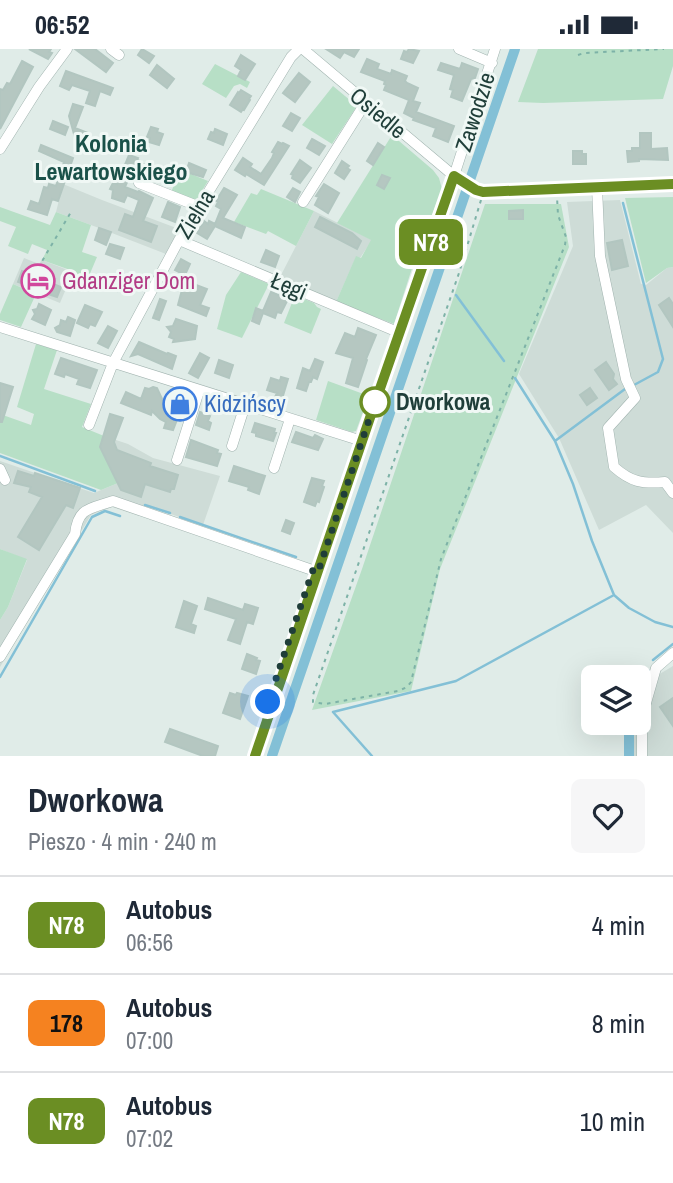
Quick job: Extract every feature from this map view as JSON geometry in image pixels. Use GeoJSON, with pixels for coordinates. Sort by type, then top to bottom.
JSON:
{"type":"FeatureCollection","features":[{"type":"Feature","properties":{"kind":"street"},"geometry":{"type":"LineString","coordinates":[[0,149],[39,87],[67,49]]}},
{"type":"Feature","properties":{"kind":"street","name":"Osiedle"},"geometry":{"type":"LineString","coordinates":[[301,49],[463,182]]}},
{"type":"Feature","properties":{"kind":"street","name":"Zielna"},"geometry":{"type":"LineString","coordinates":[[89,425],[113,363],[179,240],[291,57],[301,49]]}},
{"type":"Feature","properties":{"kind":"street"},"geometry":{"type":"LineString","coordinates":[[459,49],[492,63]]}},
{"type":"Feature","properties":{"kind":"street","name":"Zawodzie"},"geometry":{"type":"LineString","coordinates":[[255,756],[400,333],[463,182],[495,49]]}},
{"type":"Feature","properties":{"kind":"street"},"geometry":{"type":"LineString","coordinates":[[303,202],[366,102]]}},
{"type":"Feature","properties":{"kind":"street"},"geometry":{"type":"LineString","coordinates":[[463,182],[483,192],[673,184]]}},
{"type":"Feature","properties":{"kind":"street"},"geometry":{"type":"LineString","coordinates":[[139,183],[200,207]]}},
{"type":"Feature","properties":{"kind":"street"},"geometry":{"type":"LineString","coordinates":[[597,187],[600,256],[626,379],[635,398],[608,428],[614,467],[627,478],[650,483],[664,482],[673,493]]}},
{"type":"Feature","properties":{"kind":"street","name":"Łęgi"},"geometry":{"type":"LineString","coordinates":[[179,240],[400,333]]}},
{"type":"Feature","properties":{"kind":"street"},"geometry":{"type":"LineString","coordinates":[[0,327],[362,441]]}},
{"type":"Feature","properties":{"kind":"street"},"geometry":{"type":"LineString","coordinates":[[177,460],[200,391]]}},
{"type":"Feature","properties":{"kind":"street"},"geometry":{"type":"LineString","coordinates":[[232,446],[244,405]]}},
{"type":"Feature","properties":{"kind":"street"},"geometry":{"type":"LineString","coordinates":[[274,468],[290,419]]}},
{"type":"Feature","properties":{"kind":"street"},"geometry":{"type":"LineString","coordinates":[[0,469],[5,480]]}},
{"type":"Feature","properties":{"kind":"street"},"geometry":{"type":"LineString","coordinates":[[0,657],[75,534],[76,523],[83,511],[113,501],[318,572]]}},
{"type":"Feature","properties":{"kind":"street"},"geometry":{"type":"LineString","coordinates":[[642,756],[642,717],[656,668],[673,653]]}},
{"type":"Feature","properties":{"kind":"path"},"geometry":{"type":"LineString","coordinates":[[578,55],[664,49]]}},
{"type":"Feature","properties":{"kind":"path"},"geometry":{"type":"LineString","coordinates":[[483,192],[459,273],[313,695],[313,702],[318,704],[398,691],[411,682],[440,559],[565,245],[566,237],[558,215],[557,189]]}},
{"type":"Feature","properties":{"kind":"path"},"geometry":{"type":"LineString","coordinates":[[38,268],[71,212]]}},
{"type":"Feature","properties":{"kind":"shaded area"},"geometry":{"type":"Polygon","coordinates":[[[63,184],[179,229],[166,254],[56,212],[63,184]]]}},
{"type":"Feature","properties":{"kind":"shaded area"},"geometry":{"type":"Polygon","coordinates":[[[620,200],[641,284],[646,285],[667,268],[673,267],[673,533],[646,505],[599,530],[559,438],[519,374],[573,246],[567,202],[620,200]]]}},
{"type":"Feature","properties":{"kind":"shaded area"},"geometry":{"type":"Polygon","coordinates":[[[314,211],[372,240],[360,258],[356,257],[336,302],[280,277],[314,211]]]}},
{"type":"Feature","properties":{"kind":"shaded area"},"geometry":{"type":"Polygon","coordinates":[[[24,258],[39,264],[42,260],[73,272],[60,303],[13,284],[24,258]]]}},
{"type":"Feature","properties":{"kind":"shaded area"},"geometry":{"type":"Polygon","coordinates":[[[104,436],[128,444],[153,458],[220,476],[203,525],[144,505],[139,516],[112,507],[91,515],[0,667],[0,620],[27,560],[0,549],[0,461],[94,493],[118,483],[100,447],[104,436]]]}},
{"type":"Feature","properties":{"kind":"shaded area"},"geometry":{"type":"Polygon","coordinates":[[[673,666],[673,756],[633,756],[634,735],[651,735],[651,673],[658,675],[673,666]]]}},
{"type":"Feature","properties":{"kind":"green space"},"geometry":{"type":"Polygon","coordinates":[[[538,49],[673,49],[673,66],[663,99],[518,102],[538,49]]]}},
{"type":"Feature","properties":{"kind":"green space"},"geometry":{"type":"Polygon","coordinates":[[[215,64],[250,82],[247,88],[240,84],[234,86],[226,98],[202,84],[215,64]]]}},
{"type":"Feature","properties":{"kind":"green space"},"geometry":{"type":"Polygon","coordinates":[[[333,86],[357,106],[332,144],[302,125],[333,86]]]}},
{"type":"Feature","properties":{"kind":"green space"},"geometry":{"type":"Polygon","coordinates":[[[392,135],[433,170],[442,189],[394,324],[336,302],[356,256],[361,258],[371,240],[337,223],[392,135]]]}},
{"type":"Feature","properties":{"kind":"green space"},"geometry":{"type":"Polygon","coordinates":[[[181,170],[208,181],[197,199],[190,200],[171,192],[181,170]]]}},
{"type":"Feature","properties":{"kind":"green space"},"geometry":{"type":"Polygon","coordinates":[[[261,189],[314,211],[296,246],[268,231],[266,234],[234,222],[251,193],[257,195],[261,189]]]}},
{"type":"Feature","properties":{"kind":"green space"},"geometry":{"type":"Polygon","coordinates":[[[673,197],[673,267],[667,268],[646,283],[625,198],[673,197]]]}},
{"type":"Feature","properties":{"kind":"green space"},"geometry":{"type":"Polygon","coordinates":[[[485,204],[561,204],[569,247],[440,569],[411,691],[312,710],[362,569],[485,204]]]}},
{"type":"Feature","properties":{"kind":"green space"},"geometry":{"type":"Polygon","coordinates":[[[0,207],[50,225],[56,212],[91,225],[82,252],[97,257],[86,283],[71,277],[73,271],[42,260],[47,250],[32,244],[28,254],[8,246],[16,227],[0,221],[0,207]]]}},
{"type":"Feature","properties":{"kind":"green space"},"geometry":{"type":"Polygon","coordinates":[[[241,272],[269,284],[242,338],[217,329],[226,295],[241,272]]]}},
{"type":"Feature","properties":{"kind":"green space"},"geometry":{"type":"Polygon","coordinates":[[[13,284],[36,294],[21,327],[0,320],[13,284]]]}},
{"type":"Feature","properties":{"kind":"green space"},"geometry":{"type":"Polygon","coordinates":[[[295,295],[321,309],[311,334],[284,323],[295,295]]]}},
{"type":"Feature","properties":{"kind":"green space"},"geometry":{"type":"Polygon","coordinates":[[[36,344],[57,350],[44,389],[91,404],[82,427],[104,436],[100,447],[118,483],[101,490],[0,453],[0,414],[31,425],[34,414],[17,407],[36,344]]]}},
{"type":"Feature","properties":{"kind":"green space"},"geometry":{"type":"Polygon","coordinates":[[[328,381],[369,396],[356,431],[316,420],[328,381]]]}},
{"type":"Feature","properties":{"kind":"green space"},"geometry":{"type":"Polygon","coordinates":[[[0,549],[27,559],[0,620],[0,549]]]}},
{"type":"Feature","properties":{"kind":"building"},"geometry":{"type":"Polygon","coordinates":[[[29,49],[51,49],[49,52],[52,53],[48,59],[29,49]]]}},
{"type":"Feature","properties":{"kind":"building"},"geometry":{"type":"Polygon","coordinates":[[[75,49],[95,49],[113,63],[106,72],[75,49]]]}},
{"type":"Feature","properties":{"kind":"building"},"geometry":{"type":"Polygon","coordinates":[[[142,49],[154,56],[149,63],[138,55],[142,49]]]}},
{"type":"Feature","properties":{"kind":"building"},"geometry":{"type":"Polygon","coordinates":[[[326,49],[359,49],[354,57],[344,52],[340,58],[326,49]]]}},
{"type":"Feature","properties":{"kind":"building"},"geometry":{"type":"Polygon","coordinates":[[[404,51],[419,51],[413,63],[401,59],[404,51]]]}},
{"type":"Feature","properties":{"kind":"building"},"geometry":{"type":"Polygon","coordinates":[[[241,55],[255,64],[245,80],[238,76],[241,70],[235,66],[241,55]]]}},
{"type":"Feature","properties":{"kind":"building"},"geometry":{"type":"Polygon","coordinates":[[[367,59],[379,64],[377,69],[391,74],[392,70],[407,76],[405,81],[418,88],[413,101],[420,103],[416,112],[454,126],[448,142],[433,136],[436,128],[413,120],[414,118],[404,113],[409,100],[384,90],[385,81],[361,72],[367,59]]]}},
{"type":"Feature","properties":{"kind":"building"},"geometry":{"type":"Polygon","coordinates":[[[22,61],[33,67],[0,129],[0,89],[3,90],[7,83],[10,84],[22,61]]]}},
{"type":"Feature","properties":{"kind":"building"},"geometry":{"type":"Polygon","coordinates":[[[441,63],[460,69],[462,63],[478,69],[462,101],[451,97],[454,75],[438,70],[441,63]]]}},
{"type":"Feature","properties":{"kind":"building"},"geometry":{"type":"Polygon","coordinates":[[[157,65],[174,79],[167,88],[150,75],[157,65]]]}},
{"type":"Feature","properties":{"kind":"building"},"geometry":{"type":"Polygon","coordinates":[[[66,71],[113,88],[110,95],[100,91],[95,106],[86,103],[90,91],[72,85],[69,90],[60,86],[66,71]]]}},
{"type":"Feature","properties":{"kind":"building"},"geometry":{"type":"Polygon","coordinates":[[[299,73],[310,82],[295,102],[283,93],[299,73]]]}},
{"type":"Feature","properties":{"kind":"building"},"geometry":{"type":"Polygon","coordinates":[[[241,90],[251,96],[241,112],[230,105],[241,90]]]}},
{"type":"Feature","properties":{"kind":"building"},"geometry":{"type":"Polygon","coordinates":[[[73,104],[83,107],[75,128],[88,133],[85,140],[80,138],[77,145],[69,116],[73,104]]]}},
{"type":"Feature","properties":{"kind":"building"},"geometry":{"type":"Polygon","coordinates":[[[291,113],[300,118],[292,131],[283,126],[291,113]]]}},
{"type":"Feature","properties":{"kind":"building"},"geometry":{"type":"Polygon","coordinates":[[[53,121],[68,127],[65,135],[50,129],[53,121]]]}},
{"type":"Feature","properties":{"kind":"building"},"geometry":{"type":"Polygon","coordinates":[[[151,127],[163,134],[159,145],[149,142],[150,138],[147,137],[151,127]]]}},
{"type":"Feature","properties":{"kind":"building"},"geometry":{"type":"Polygon","coordinates":[[[215,129],[227,134],[223,145],[208,139],[215,129]]]}},
{"type":"Feature","properties":{"kind":"building"},"geometry":{"type":"Polygon","coordinates":[[[640,133],[651,133],[651,149],[667,148],[668,160],[639,159],[628,162],[627,151],[640,148],[640,133]]]}},
{"type":"Feature","properties":{"kind":"building"},"geometry":{"type":"Polygon","coordinates":[[[312,139],[325,146],[319,155],[307,148],[312,139]]]}},
{"type":"Feature","properties":{"kind":"building"},"geometry":{"type":"Polygon","coordinates":[[[278,142],[289,146],[264,185],[235,170],[243,158],[261,174],[272,158],[272,152],[278,142]]]}},
{"type":"Feature","properties":{"kind":"building"},"geometry":{"type":"Polygon","coordinates":[[[378,143],[384,147],[373,165],[367,161],[378,143]]]}},
{"type":"Feature","properties":{"kind":"building"},"geometry":{"type":"Polygon","coordinates":[[[41,145],[73,158],[58,201],[52,199],[47,215],[28,209],[31,201],[39,204],[44,187],[48,188],[49,184],[56,186],[64,162],[39,151],[41,145]]]}},
{"type":"Feature","properties":{"kind":"building"},"geometry":{"type":"Polygon","coordinates":[[[573,151],[586,154],[586,164],[573,164],[573,151]]]}},
{"type":"Feature","properties":{"kind":"building"},"geometry":{"type":"Polygon","coordinates":[[[129,155],[138,158],[142,164],[155,171],[152,180],[143,177],[145,173],[133,168],[125,187],[153,198],[143,221],[157,226],[151,242],[119,230],[125,214],[133,217],[139,200],[127,195],[124,202],[112,198],[113,190],[110,189],[113,183],[117,184],[129,155]]]}},
{"type":"Feature","properties":{"kind":"building"},"geometry":{"type":"Polygon","coordinates":[[[300,160],[311,168],[300,183],[292,178],[291,174],[300,160]]]}},
{"type":"Feature","properties":{"kind":"building"},"geometry":{"type":"Polygon","coordinates":[[[342,161],[350,170],[344,179],[335,173],[342,161]]]}},
{"type":"Feature","properties":{"kind":"building"},"geometry":{"type":"Polygon","coordinates":[[[189,163],[206,170],[203,177],[186,172],[189,163]]]}},
{"type":"Feature","properties":{"kind":"building"},"geometry":{"type":"Polygon","coordinates":[[[382,175],[390,178],[384,189],[377,185],[382,175]]]}},
{"type":"Feature","properties":{"kind":"building"},"geometry":{"type":"Polygon","coordinates":[[[324,184],[339,193],[328,213],[315,205],[319,197],[316,196],[324,184]]]}},
{"type":"Feature","properties":{"kind":"building"},"geometry":{"type":"Polygon","coordinates":[[[224,188],[237,195],[223,218],[245,227],[241,238],[215,226],[207,239],[197,233],[204,221],[215,224],[221,209],[216,206],[216,201],[224,188]]]}},
{"type":"Feature","properties":{"kind":"building"},"geometry":{"type":"Polygon","coordinates":[[[293,188],[300,192],[295,202],[287,197],[293,188]]]}},
{"type":"Feature","properties":{"kind":"building"},"geometry":{"type":"Polygon","coordinates":[[[168,202],[180,207],[175,222],[162,217],[168,202]]]}},
{"type":"Feature","properties":{"kind":"building"},"geometry":{"type":"Polygon","coordinates":[[[523,210],[523,219],[509,219],[509,211],[523,210]]]}},
{"type":"Feature","properties":{"kind":"building"},"geometry":{"type":"Polygon","coordinates":[[[320,217],[352,233],[361,241],[357,249],[315,227],[320,217]]]}},
{"type":"Feature","properties":{"kind":"building"},"geometry":{"type":"Polygon","coordinates":[[[99,228],[111,232],[106,245],[95,240],[99,228]]]}},
{"type":"Feature","properties":{"kind":"building"},"geometry":{"type":"Polygon","coordinates":[[[622,240],[628,266],[612,270],[607,243],[622,240]]]}},
{"type":"Feature","properties":{"kind":"building"},"geometry":{"type":"Polygon","coordinates":[[[110,244],[124,248],[120,259],[106,254],[110,244]]]}},
{"type":"Feature","properties":{"kind":"building"},"geometry":{"type":"Polygon","coordinates":[[[266,250],[279,256],[275,267],[261,262],[266,250]]]}},
{"type":"Feature","properties":{"kind":"building"},"geometry":{"type":"Polygon","coordinates":[[[181,259],[190,264],[185,275],[175,270],[181,259]]]}},
{"type":"Feature","properties":{"kind":"building"},"geometry":{"type":"Polygon","coordinates":[[[31,270],[55,279],[53,284],[61,287],[57,297],[18,282],[22,271],[30,274],[31,270]]]}},
{"type":"Feature","properties":{"kind":"building"},"geometry":{"type":"Polygon","coordinates":[[[108,278],[120,281],[117,291],[105,286],[108,278]]]}},
{"type":"Feature","properties":{"kind":"building"},"geometry":{"type":"Polygon","coordinates":[[[188,282],[207,289],[200,305],[209,308],[206,316],[178,305],[182,290],[184,291],[188,282]]]}},
{"type":"Feature","properties":{"kind":"building"},"geometry":{"type":"Polygon","coordinates":[[[271,292],[288,299],[281,313],[277,312],[275,318],[263,313],[259,324],[252,321],[256,308],[263,311],[271,292]]]}},
{"type":"Feature","properties":{"kind":"building"},"geometry":{"type":"Polygon","coordinates":[[[669,298],[673,304],[673,327],[659,305],[669,298]]]}},
{"type":"Feature","properties":{"kind":"building"},"geometry":{"type":"Polygon","coordinates":[[[160,299],[166,301],[159,320],[153,318],[160,299]]]}},
{"type":"Feature","properties":{"kind":"building"},"geometry":{"type":"Polygon","coordinates":[[[39,304],[51,310],[45,325],[32,319],[35,314],[33,310],[37,309],[39,304]]]}},
{"type":"Feature","properties":{"kind":"building"},"geometry":{"type":"Polygon","coordinates":[[[85,305],[102,312],[95,326],[90,324],[88,328],[77,323],[85,305]]]}},
{"type":"Feature","properties":{"kind":"building"},"geometry":{"type":"Polygon","coordinates":[[[68,317],[75,320],[70,336],[57,332],[55,328],[60,325],[61,320],[66,322],[68,317]]]}},
{"type":"Feature","properties":{"kind":"building"},"geometry":{"type":"Polygon","coordinates":[[[176,319],[197,326],[195,339],[173,342],[167,327],[173,326],[176,319]]]}},
{"type":"Feature","properties":{"kind":"building"},"geometry":{"type":"Polygon","coordinates":[[[108,326],[117,331],[108,348],[98,343],[108,326]]]}},
{"type":"Feature","properties":{"kind":"building"},"geometry":{"type":"Polygon","coordinates":[[[358,328],[376,335],[358,387],[346,383],[353,358],[336,353],[345,333],[355,337],[358,328]]]}},
{"type":"Feature","properties":{"kind":"building"},"geometry":{"type":"Polygon","coordinates":[[[139,342],[176,356],[172,369],[138,354],[131,356],[139,342]]]}},
{"type":"Feature","properties":{"kind":"building"},"geometry":{"type":"Polygon","coordinates":[[[200,353],[209,358],[198,378],[189,373],[200,353]]]}},
{"type":"Feature","properties":{"kind":"building"},"geometry":{"type":"Polygon","coordinates":[[[61,358],[97,370],[90,388],[77,384],[79,379],[55,374],[61,358]]]}},
{"type":"Feature","properties":{"kind":"building"},"geometry":{"type":"Polygon","coordinates":[[[315,359],[323,362],[317,379],[313,377],[306,391],[297,388],[303,368],[310,371],[315,359]]]}},
{"type":"Feature","properties":{"kind":"building"},"geometry":{"type":"Polygon","coordinates":[[[219,360],[233,365],[229,378],[215,373],[219,360]]]}},
{"type":"Feature","properties":{"kind":"building"},"geometry":{"type":"Polygon","coordinates":[[[606,362],[617,384],[609,390],[595,370],[606,362]]]}},
{"type":"Feature","properties":{"kind":"building"},"geometry":{"type":"Polygon","coordinates":[[[281,377],[288,379],[282,399],[275,397],[277,393],[267,390],[271,378],[280,381],[281,377]]]}},
{"type":"Feature","properties":{"kind":"building"},"geometry":{"type":"Polygon","coordinates":[[[0,383],[13,387],[2,422],[0,422],[0,383]]]}},
{"type":"Feature","properties":{"kind":"building"},"geometry":{"type":"Polygon","coordinates":[[[145,388],[157,388],[163,401],[168,393],[175,396],[177,391],[187,394],[183,413],[180,412],[173,430],[164,428],[166,422],[152,411],[151,415],[121,403],[126,392],[141,399],[145,388]]]}},
{"type":"Feature","properties":{"kind":"building"},"geometry":{"type":"Polygon","coordinates":[[[590,388],[597,398],[587,405],[580,395],[590,388]]]}},
{"type":"Feature","properties":{"kind":"building"},"geometry":{"type":"Polygon","coordinates":[[[200,412],[210,416],[209,430],[196,425],[200,412]]]}},
{"type":"Feature","properties":{"kind":"building"},"geometry":{"type":"Polygon","coordinates":[[[110,414],[123,418],[114,442],[117,450],[151,463],[150,466],[178,475],[174,489],[170,492],[145,484],[141,497],[121,490],[100,447],[110,414]]]}},
{"type":"Feature","properties":{"kind":"building"},"geometry":{"type":"Polygon","coordinates":[[[255,423],[275,429],[273,441],[256,436],[256,433],[252,432],[255,423]]]}},
{"type":"Feature","properties":{"kind":"building"},"geometry":{"type":"Polygon","coordinates":[[[296,432],[323,439],[318,450],[292,442],[296,432]]]}},
{"type":"Feature","properties":{"kind":"building"},"geometry":{"type":"Polygon","coordinates":[[[191,440],[218,450],[217,453],[221,454],[217,466],[186,457],[191,440]]]}},
{"type":"Feature","properties":{"kind":"building"},"geometry":{"type":"Polygon","coordinates":[[[234,466],[265,476],[259,494],[248,490],[249,487],[229,481],[234,466]]]}},
{"type":"Feature","properties":{"kind":"building"},"geometry":{"type":"Polygon","coordinates":[[[18,471],[34,476],[35,473],[80,488],[73,508],[66,505],[39,550],[18,537],[42,497],[29,492],[31,487],[14,483],[18,471]]]}},
{"type":"Feature","properties":{"kind":"building"},"geometry":{"type":"Polygon","coordinates":[[[312,478],[324,481],[319,502],[317,501],[315,506],[304,502],[312,478]]]}},
{"type":"Feature","properties":{"kind":"building"},"geometry":{"type":"Polygon","coordinates":[[[286,520],[294,523],[290,534],[282,531],[286,520]]]}},
{"type":"Feature","properties":{"kind":"building"},"geometry":{"type":"Polygon","coordinates":[[[208,598],[243,610],[245,604],[258,608],[253,624],[247,622],[240,644],[228,640],[236,619],[205,609],[208,598]]]}},
{"type":"Feature","properties":{"kind":"building"},"geometry":{"type":"Polygon","coordinates":[[[184,601],[197,606],[191,624],[196,626],[194,633],[176,627],[184,601]]]}},
{"type":"Feature","properties":{"kind":"building"},"geometry":{"type":"Polygon","coordinates":[[[247,654],[260,661],[256,674],[242,669],[247,654]]]}},
{"type":"Feature","properties":{"kind":"building"},"geometry":{"type":"Polygon","coordinates":[[[230,693],[248,696],[240,719],[223,713],[230,693]]]}},
{"type":"Feature","properties":{"kind":"building"},"geometry":{"type":"Polygon","coordinates":[[[673,698],[673,726],[660,707],[673,698]]]}},
{"type":"Feature","properties":{"kind":"building"},"geometry":{"type":"Polygon","coordinates":[[[170,729],[218,746],[215,756],[203,756],[165,742],[170,729]]]}},
{"type":"Feature","properties":{"kind":"waterway"},"geometry":{"type":"LineString","coordinates":[[272,756],[515,49]]}},
{"type":"Feature","properties":{"kind":"waterway"},"geometry":{"type":"LineString","coordinates":[[623,203],[663,359],[658,372],[634,385]]}},
{"type":"Feature","properties":{"kind":"waterway"},"geometry":{"type":"LineString","coordinates":[[456,295],[504,361]]}},
{"type":"Feature","properties":{"kind":"waterway"},"geometry":{"type":"LineString","coordinates":[[515,378],[555,441],[614,595],[629,608],[655,622],[673,627]]}},
{"type":"Feature","properties":{"kind":"waterway"},"geometry":{"type":"LineString","coordinates":[[555,441],[625,389]]}},
{"type":"Feature","properties":{"kind":"waterway"},"geometry":{"type":"LineString","coordinates":[[0,456],[95,491]]}},
{"type":"Feature","properties":{"kind":"waterway"},"geometry":{"type":"LineString","coordinates":[[145,505],[170,513]]}},
{"type":"Feature","properties":{"kind":"waterway"},"geometry":{"type":"LineString","coordinates":[[0,677],[92,517],[105,511],[120,516]]}},
{"type":"Feature","properties":{"kind":"waterway"},"geometry":{"type":"LineString","coordinates":[[180,517],[296,557]]}},
{"type":"Feature","properties":{"kind":"waterway"},"geometry":{"type":"LineString","coordinates":[[372,756],[333,712],[456,681],[614,595]]}},
{"type":"Feature","properties":{"kind":"waterway"},"geometry":{"type":"LineString","coordinates":[[653,660],[673,644]]}},
{"type":"Feature","properties":{"kind":"waterway"},"geometry":{"type":"LineString","coordinates":[[629,735],[629,756]]}},
{"type":"Feature","properties":{"kind":"bus line","name":"N78"},"geometry":{"type":"LineString","coordinates":[[255,756],[454,176],[483,192],[673,184]]}},
{"type":"Feature","properties":{"kind":"place","name":"Gdanziger Dom"},"geometry":{"type":"Point","coordinates":[38,281]}},
{"type":"Feature","properties":{"kind":"place","name":"Dworkowa"},"geometry":{"type":"Point","coordinates":[375,402]}},
{"type":"Feature","properties":{"kind":"place","name":"Kidzińscy"},"geometry":{"type":"Point","coordinates":[180,404]}},
{"type":"Feature","properties":{"kind":"district","name":"Kolonia Lewartowskiego"},"geometry":{"type":"Point","coordinates":[111,158]}},
{"type":"Feature","properties":{"kind":"route"},"geometry":{"type":"LineString","coordinates":[[268,702],[313,570],[318,572],[375,402]]}}]}
